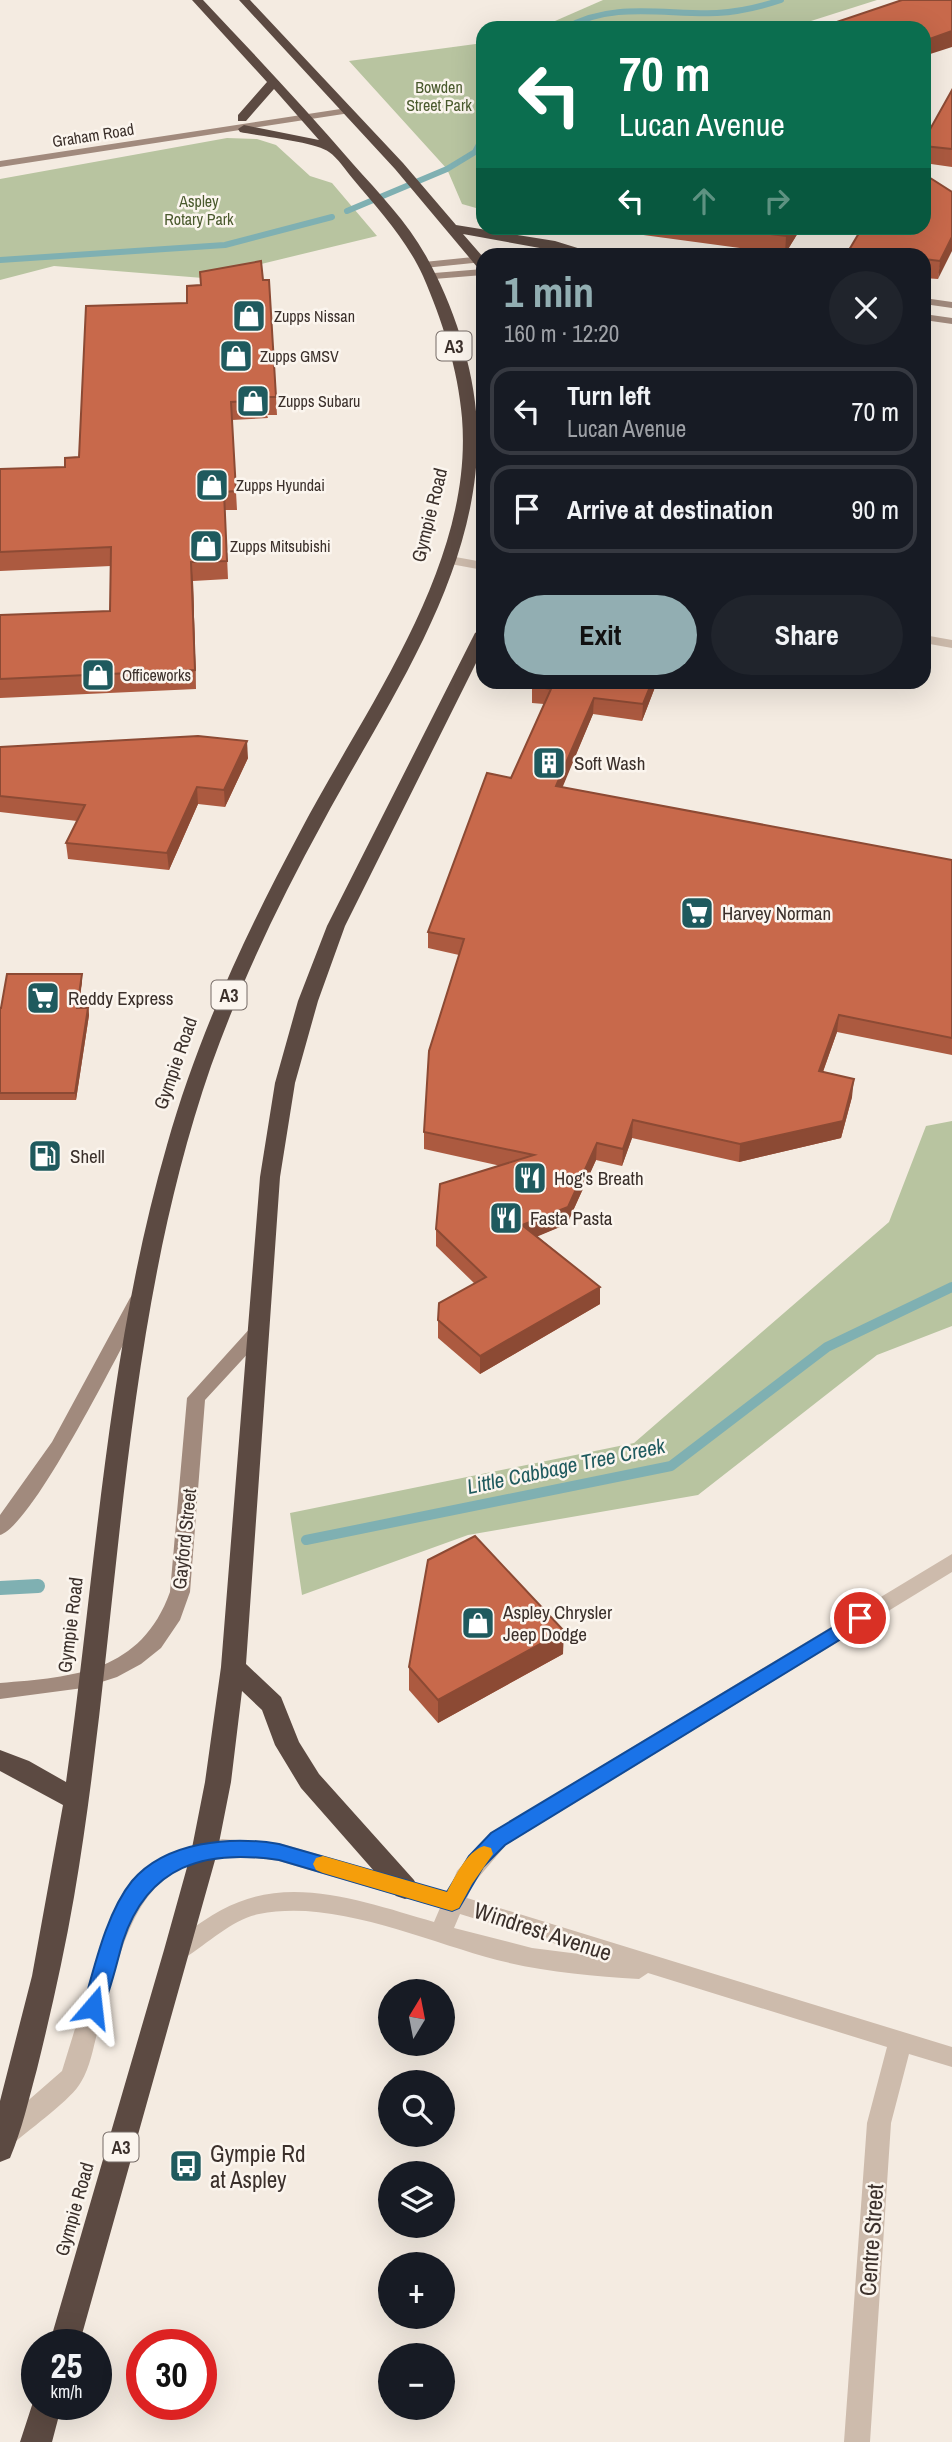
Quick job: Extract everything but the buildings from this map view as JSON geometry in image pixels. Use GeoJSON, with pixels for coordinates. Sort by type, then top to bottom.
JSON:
{"type":"FeatureCollection","features":[{"type":"Feature","properties":{"kind":"highway","name":"Gympie Road"},"geometry":{"type":"LineString","coordinates":[[2,2143],[34,2034],[57,1924],[93,1679],[113,1499],[155,1228],[199,1072],[233,985],[312,825],[425,615],[450,560],[470,463],[470,417],[458,356],[427,271],[398,225],[331,146],[197,0]]}},
{"type":"Feature","properties":{"kind":"highway"},"geometry":{"type":"LineString","coordinates":[[244,0],[399,166],[476,257]]}},
{"type":"Feature","properties":{"kind":"highway"},"geometry":{"type":"LineString","coordinates":[[273,83],[243,123],[331,146]]}},
{"type":"Feature","properties":{"kind":"highway"},"geometry":{"type":"LineString","coordinates":[[453,228],[476,232]]}},
{"type":"Feature","properties":{"kind":"highway"},"geometry":{"type":"LineString","coordinates":[[495,235],[564,248]]}},
{"type":"Feature","properties":{"kind":"highway","name":"Gympie Road"},"geometry":{"type":"LineString","coordinates":[[69,2329],[178,1950],[204,1853],[218,1782],[233,1667],[270,1177],[285,1083],[308,1001],[336,926],[476,647]]}},
{"type":"Feature","properties":{"kind":"highway"},"geometry":{"type":"LineString","coordinates":[[233,1667],[271,1704],[288,1745],[310,1781],[405,1888]]}},
{"type":"Feature","properties":{"kind":"highway"},"geometry":{"type":"LineString","coordinates":[[0,1760],[21,1768],[41,1782],[77,1800]]}},
{"type":"Feature","properties":{"kind":"highway"},"geometry":{"type":"LineString","coordinates":[[36,2442],[42,2420]]}},
{"type":"Feature","properties":{"kind":"main road","name":"Graham Road"},"geometry":{"type":"LineString","coordinates":[[0,164],[343,107]]}},
{"type":"Feature","properties":{"kind":"main road"},"geometry":{"type":"LineString","coordinates":[[427,271],[476,265]]}},
{"type":"Feature","properties":{"kind":"main road"},"geometry":{"type":"LineString","coordinates":[[931,302],[952,305]]}},
{"type":"Feature","properties":{"kind":"main road"},"geometry":{"type":"LineString","coordinates":[[931,318],[952,321]]}},
{"type":"Feature","properties":{"kind":"main road"},"geometry":{"type":"LineString","coordinates":[[0,1528],[40,1478],[143,1292]]}},
{"type":"Feature","properties":{"kind":"main road","name":"Gayford Street"},"geometry":{"type":"LineString","coordinates":[[0,1691],[63,1686],[93,1679],[146,1648],[171,1621],[180,1592],[196,1398],[259,1330]]}},
{"type":"Feature","properties":{"kind":"street"},"geometry":{"type":"LineString","coordinates":[[450,560],[476,565]]}},
{"type":"Feature","properties":{"kind":"street"},"geometry":{"type":"LineString","coordinates":[[931,640],[952,644]]}},
{"type":"Feature","properties":{"kind":"street"},"geometry":{"type":"LineString","coordinates":[[440,1934],[452,1902],[476,1861],[498,1839],[952,1562]]}},
{"type":"Feature","properties":{"kind":"street","name":"Windrest Avenue"},"geometry":{"type":"LineString","coordinates":[[2,2143],[72,2077],[114,1938],[140,1886],[173,1861],[222,1848],[252,1848],[279,1852],[405,1888],[952,2057]]}},
{"type":"Feature","properties":{"kind":"street","name":"Windrest Avenue"},"geometry":{"type":"LineString","coordinates":[[178,1950],[241,1912],[257,1905],[283,1902],[329,1906],[552,1963],[667,1971]]}},
{"type":"Feature","properties":{"kind":"street","name":"Centre Street"},"geometry":{"type":"LineString","coordinates":[[857,2442],[879,2123],[900,2042]]}},
{"type":"Feature","properties":{"kind":"green space"},"geometry":{"type":"Polygon","coordinates":[[[603,0],[877,0],[811,21],[555,21],[603,0]]]}},
{"type":"Feature","properties":{"kind":"green space","name":"Bowden Street Park"},"geometry":{"type":"Polygon","coordinates":[[[476,44],[476,208],[462,204],[447,169],[349,61],[476,44]]]}},
{"type":"Feature","properties":{"kind":"green space","name":"Aspley Rotary Park"},"geometry":{"type":"Polygon","coordinates":[[[227,138],[257,139],[276,145],[310,176],[332,183],[377,236],[203,278],[54,266],[0,280],[0,179],[227,138]]]}},
{"type":"Feature","properties":{"kind":"green space"},"geometry":{"type":"Polygon","coordinates":[[[952,1121],[952,1326],[877,1355],[698,1495],[468,1535],[302,1595],[290,1513],[634,1443],[889,1222],[926,1126],[952,1121]]]}},
{"type":"Feature","properties":{"kind":"waterway"},"geometry":{"type":"LineString","coordinates":[[582,21],[621,12],[725,12],[781,0]]}},
{"type":"Feature","properties":{"kind":"waterway"},"geometry":{"type":"LineString","coordinates":[[347,211],[447,169],[476,150]]}},
{"type":"Feature","properties":{"kind":"waterway"},"geometry":{"type":"LineString","coordinates":[[0,260],[225,245],[332,217]]}},
{"type":"Feature","properties":{"kind":"waterway","name":"Little Cabbage Tree Creek"},"geometry":{"type":"LineString","coordinates":[[306,1540],[671,1466],[827,1347],[952,1287]]}},
{"type":"Feature","properties":{"kind":"waterway","name":"Little Cabbage Tree Creek"},"geometry":{"type":"LineString","coordinates":[[0,1588],[38,1586]]}},
{"type":"Feature","properties":{"kind":"slow traffic"},"geometry":{"type":"LineString","coordinates":[[323,1864],[452,1902],[476,1861],[484,1854]]}},
{"type":"Feature","properties":{"kind":"place","name":"Zupps Nissan"},"geometry":{"type":"Point","coordinates":[249,316]}},
{"type":"Feature","properties":{"kind":"place","name":"Zupps GMSV"},"geometry":{"type":"Point","coordinates":[236,356]}},
{"type":"Feature","properties":{"kind":"place","name":"Zupps Subaru"},"geometry":{"type":"Point","coordinates":[253,401]}},
{"type":"Feature","properties":{"kind":"place","name":"Zupps Hyundai"},"geometry":{"type":"Point","coordinates":[212,485]}},
{"type":"Feature","properties":{"kind":"place","name":"Zupps Mitsubishi"},"geometry":{"type":"Point","coordinates":[206,546]}},
{"type":"Feature","properties":{"kind":"place","name":"Officeworks"},"geometry":{"type":"Point","coordinates":[98,675]}},
{"type":"Feature","properties":{"kind":"place","name":"Soft Wash"},"geometry":{"type":"Point","coordinates":[549,763]}},
{"type":"Feature","properties":{"kind":"place","name":"Harvey Norman"},"geometry":{"type":"Point","coordinates":[697,913]}},
{"type":"Feature","properties":{"kind":"place","name":"Reddy Express"},"geometry":{"type":"Point","coordinates":[43,998]}},
{"type":"Feature","properties":{"kind":"place","name":"Shell"},"geometry":{"type":"Point","coordinates":[45,1156]}},
{"type":"Feature","properties":{"kind":"place","name":"Hog's Breath"},"geometry":{"type":"Point","coordinates":[530,1178]}},
{"type":"Feature","properties":{"kind":"place","name":"Fasta Pasta"},"geometry":{"type":"Point","coordinates":[506,1218]}},
{"type":"Feature","properties":{"kind":"place","name":"Aspley Chrysler Jeep Dodge"},"geometry":{"type":"Point","coordinates":[478,1623]}},
{"type":"Feature","properties":{"kind":"place","name":"Gympie Rd at Aspley"},"geometry":{"type":"Point","coordinates":[186,2166]}},
{"type":"Feature","properties":{"kind":"route"},"geometry":{"type":"LineString","coordinates":[[93,2007],[114,1938],[128,1906],[140,1886],[173,1861],[222,1848],[261,1849],[452,1902],[476,1861],[498,1839],[860,1618]]}}]}
